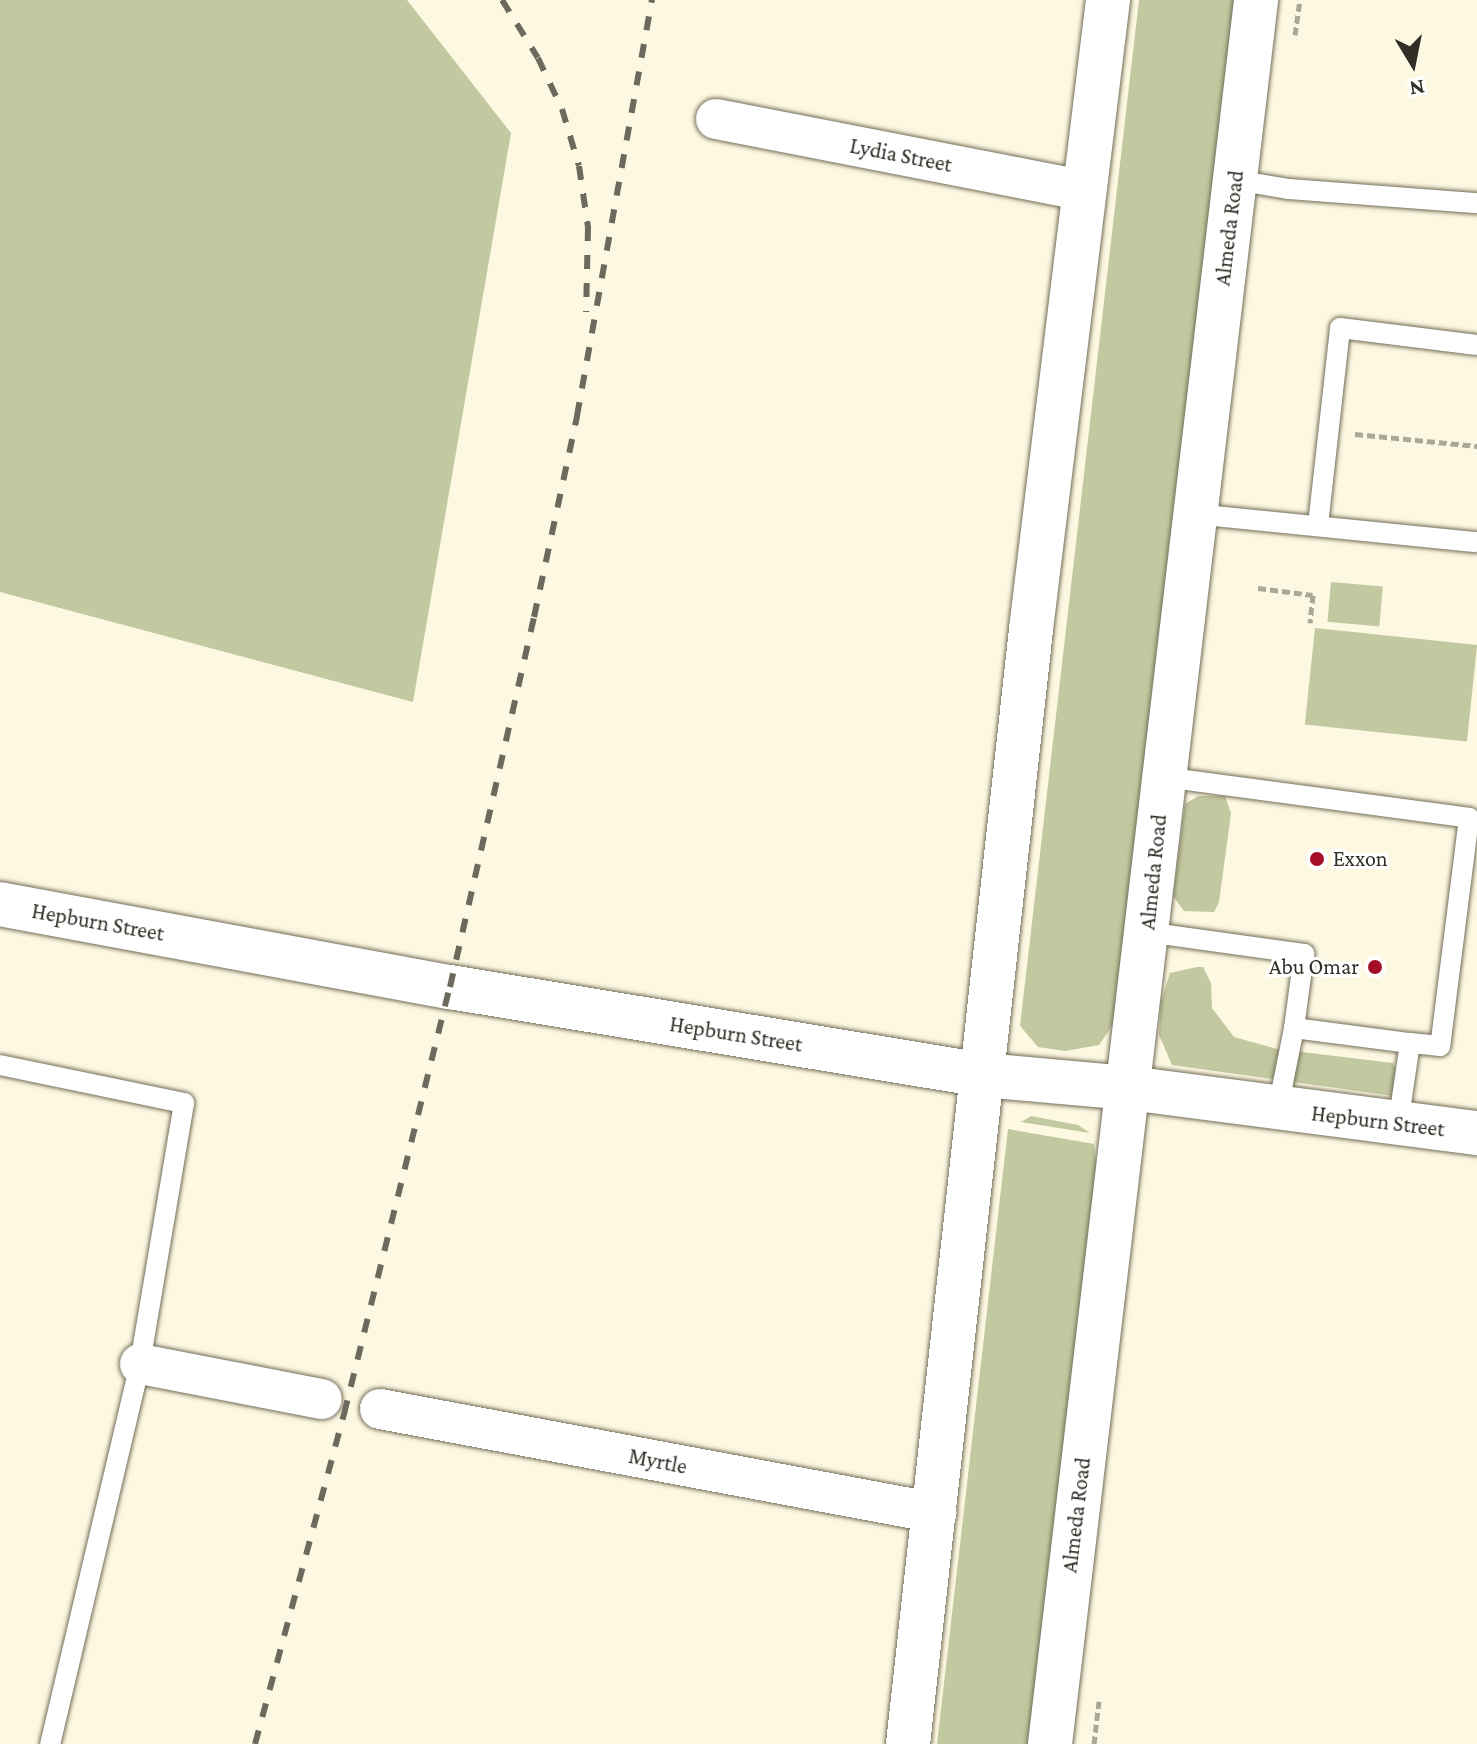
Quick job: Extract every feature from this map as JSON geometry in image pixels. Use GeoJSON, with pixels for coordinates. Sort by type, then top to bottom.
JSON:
{"type":"FeatureCollection","features":[{"type":"Feature","properties":{"kind":"main road"},"geometry":{"type":"LineString","coordinates":[[908,1744],[936,1513],[1033,613],[1108,0]]}},
{"type":"Feature","properties":{"kind":"main road","name":"Almeda Road"},"geometry":{"type":"LineString","coordinates":[[1050,1744],[1256,0]]}},
{"type":"Feature","properties":{"kind":"main road","name":"Hepburn Street"},"geometry":{"type":"LineString","coordinates":[[0,904],[450,987],[983,1075],[1129,1088],[1477,1133]]}},
{"type":"Feature","properties":{"kind":"street","name":"Lydia Street"},"geometry":{"type":"LineString","coordinates":[[716,119],[1086,191]]}},
{"type":"Feature","properties":{"kind":"street"},"geometry":{"type":"LineString","coordinates":[[140,1364],[322,1399]]}},
{"type":"Feature","properties":{"kind":"street","name":"Myrtle"},"geometry":{"type":"LineString","coordinates":[[380,1409],[936,1513]]}},
{"type":"Feature","properties":{"kind":"lane"},"geometry":{"type":"LineString","coordinates":[[1235,180],[1289,189],[1477,203]]}},
{"type":"Feature","properties":{"kind":"lane"},"geometry":{"type":"LineString","coordinates":[[1318,525],[1340,328],[1477,345]]}},
{"type":"Feature","properties":{"kind":"lane"},"geometry":{"type":"LineString","coordinates":[[1194,514],[1477,542]]}},
{"type":"Feature","properties":{"kind":"lane"},"geometry":{"type":"LineString","coordinates":[[1163,777],[1469,818],[1440,1046],[1294,1028]]}},
{"type":"Feature","properties":{"kind":"lane"},"geometry":{"type":"LineString","coordinates":[[1146,932],[1304,954],[1294,1028],[1278,1108]]}},
{"type":"Feature","properties":{"kind":"lane"},"geometry":{"type":"LineString","coordinates":[[1398,1124],[1410,1043]]}},
{"type":"Feature","properties":{"kind":"lane"},"geometry":{"type":"LineString","coordinates":[[0,1065],[184,1103],[140,1364],[50,1744]]}},
{"type":"Feature","properties":{"kind":"path"},"geometry":{"type":"LineString","coordinates":[[1329,431],[1477,446]]}},
{"type":"Feature","properties":{"kind":"path"},"geometry":{"type":"LineString","coordinates":[[1258,588],[1313,595],[1310,623]]}},
{"type":"Feature","properties":{"kind":"green space"},"geometry":{"type":"Polygon","coordinates":[[[0,0],[407,0],[511,133],[413,702],[0,592],[0,0]]]}},
{"type":"Feature","properties":{"kind":"green space"},"geometry":{"type":"Polygon","coordinates":[[[1139,0],[1234,0],[1114,1023],[1099,1045],[1065,1051],[1038,1047],[1020,1026],[1139,0]]]}},
{"type":"Feature","properties":{"kind":"green space"},"geometry":{"type":"Polygon","coordinates":[[[1331,582],[1383,587],[1379,626],[1328,622],[1331,582]]]}},
{"type":"Feature","properties":{"kind":"green space"},"geometry":{"type":"Polygon","coordinates":[[[1315,628],[1477,645],[1467,742],[1305,724],[1315,628]]]}},
{"type":"Feature","properties":{"kind":"green space"},"geometry":{"type":"Polygon","coordinates":[[[1198,796],[1225,796],[1231,813],[1219,902],[1214,912],[1184,911],[1173,896],[1185,804],[1198,796]]]}},
{"type":"Feature","properties":{"kind":"green space"},"geometry":{"type":"Polygon","coordinates":[[[1203,967],[1211,983],[1212,1008],[1234,1037],[1277,1049],[1393,1063],[1397,1071],[1394,1096],[1172,1065],[1159,1035],[1161,1002],[1170,973],[1203,967]]]}},
{"type":"Feature","properties":{"kind":"green space"},"geometry":{"type":"Polygon","coordinates":[[[1031,1116],[1078,1125],[1090,1133],[1021,1122],[1031,1116]]]}},
{"type":"Feature","properties":{"kind":"green space"},"geometry":{"type":"Polygon","coordinates":[[[1008,1129],[1094,1144],[1097,1171],[1030,1744],[937,1744],[1008,1129]]]}},
{"type":"Feature","properties":{"kind":"railway"},"geometry":{"type":"LineString","coordinates":[[502,0],[538,58],[562,109],[579,166],[588,227],[586,312]]}},
{"type":"Feature","properties":{"kind":"railway"},"geometry":{"type":"LineString","coordinates":[[255,1744],[344,1414],[450,987],[577,416],[652,0]]}},
{"type":"Feature","properties":{"kind":"place","name":"Exxon"},"geometry":{"type":"Point","coordinates":[1317,859]}},
{"type":"Feature","properties":{"kind":"place","name":"Abu Omar"},"geometry":{"type":"Point","coordinates":[1375,967]}}]}
